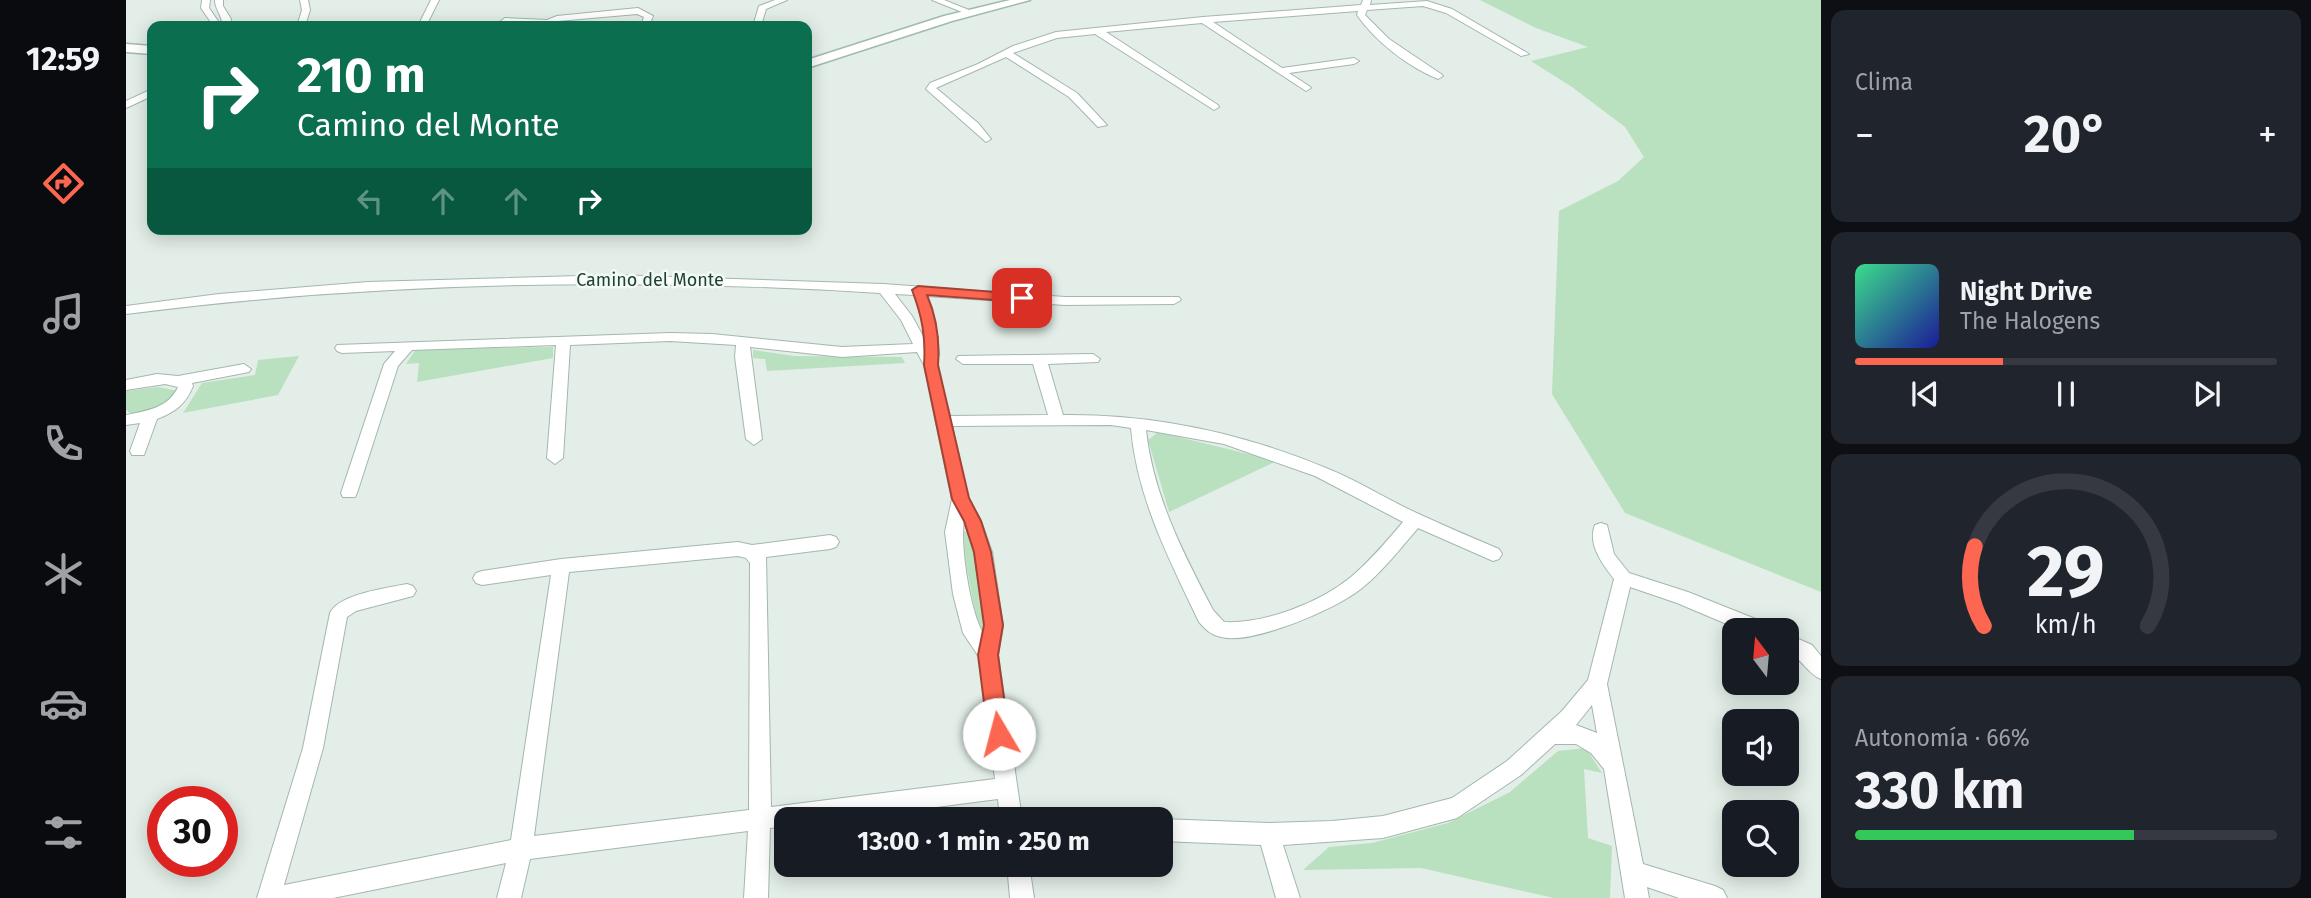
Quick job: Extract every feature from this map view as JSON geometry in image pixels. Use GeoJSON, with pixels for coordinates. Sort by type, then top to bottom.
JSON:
{"type":"FeatureCollection","features":[{"type":"Feature","properties":{"kind":"street"},"geometry":{"type":"LineString","coordinates":[[206,0],[205,8],[214,21]]}},
{"type":"Feature","properties":{"kind":"street"},"geometry":{"type":"LineString","coordinates":[[219,0],[219,6],[227,21]]}},
{"type":"Feature","properties":{"kind":"street"},"geometry":{"type":"LineString","coordinates":[[303,0],[306,10],[303,21]]}},
{"type":"Feature","properties":{"kind":"street"},"geometry":{"type":"LineString","coordinates":[[424,21],[435,0]]}},
{"type":"Feature","properties":{"kind":"street"},"geometry":{"type":"LineString","coordinates":[[758,21],[762,8],[771,1],[783,0]]}},
{"type":"Feature","properties":{"kind":"street"},"geometry":{"type":"LineString","coordinates":[[936,0],[970,12]]}},
{"type":"Feature","properties":{"kind":"street"},"geometry":{"type":"LineString","coordinates":[[812,50],[981,0]]}},
{"type":"Feature","properties":{"kind":"street"},"geometry":{"type":"LineString","coordinates":[[812,62],[970,12],[1024,0]]}},
{"type":"Feature","properties":{"kind":"street"},"geometry":{"type":"LineString","coordinates":[[986,139],[974,125],[931,89],[933,85],[1056,35],[1365,5],[1432,4],[1524,54]]}},
{"type":"Feature","properties":{"kind":"street"},"geometry":{"type":"LineString","coordinates":[[1365,5],[1362,15],[1377,34],[1437,76]]}},
{"type":"Feature","properties":{"kind":"street"},"geometry":{"type":"LineString","coordinates":[[563,21],[638,11],[649,16],[647,21]]}},
{"type":"Feature","properties":{"kind":"street"},"geometry":{"type":"LineString","coordinates":[[1203,20],[1306,88]]}},
{"type":"Feature","properties":{"kind":"street"},"geometry":{"type":"LineString","coordinates":[[1096,30],[1214,107]]}},
{"type":"Feature","properties":{"kind":"street"},"geometry":{"type":"LineString","coordinates":[[126,48],[147,50]]}},
{"type":"Feature","properties":{"kind":"street"},"geometry":{"type":"LineString","coordinates":[[1007,53],[1073,95],[1102,125]]}},
{"type":"Feature","properties":{"kind":"street"},"geometry":{"type":"LineString","coordinates":[[126,58],[147,60]]}},
{"type":"Feature","properties":{"kind":"street"},"geometry":{"type":"LineString","coordinates":[[1281,71],[1354,61]]}},
{"type":"Feature","properties":{"kind":"street"},"geometry":{"type":"LineString","coordinates":[[126,105],[147,94]]}},
{"type":"Feature","properties":{"kind":"street"},"geometry":{"type":"LineString","coordinates":[[126,112],[147,102]]}},
{"type":"Feature","properties":{"kind":"street","name":"Camino del Monte"},"geometry":{"type":"LineString","coordinates":[[126,310],[219,298],[410,284],[649,279],[883,288],[1065,301],[1174,300]]}},
{"type":"Feature","properties":{"kind":"street"},"geometry":{"type":"LineString","coordinates":[[883,288],[928,347]]}},
{"type":"Feature","properties":{"kind":"street"},"geometry":{"type":"LineString","coordinates":[[918,290],[929,317],[928,347],[931,365],[960,499],[973,521],[983,552],[993,625],[988,655],[1009,807]]}},
{"type":"Feature","properties":{"kind":"street"},"geometry":{"type":"LineString","coordinates":[[342,348],[670,337],[842,352],[928,347]]}},
{"type":"Feature","properties":{"kind":"street"},"geometry":{"type":"LineString","coordinates":[[555,458],[563,341]]}},
{"type":"Feature","properties":{"kind":"street"},"geometry":{"type":"LineString","coordinates":[[743,342],[741,357],[754,439]]}},
{"type":"Feature","properties":{"kind":"street"},"geometry":{"type":"LineString","coordinates":[[349,493],[391,363],[409,345]]}},
{"type":"Feature","properties":{"kind":"street"},"geometry":{"type":"LineString","coordinates":[[963,359],[1093,359]]}},
{"type":"Feature","properties":{"kind":"street"},"geometry":{"type":"LineString","coordinates":[[1040,359],[1056,418]]}},
{"type":"Feature","properties":{"kind":"street"},"geometry":{"type":"LineString","coordinates":[[126,385],[163,379],[178,381],[244,369]]}},
{"type":"Feature","properties":{"kind":"street"},"geometry":{"type":"LineString","coordinates":[[126,420],[150,416],[169,408],[180,399],[186,386],[178,381]]}},
{"type":"Feature","properties":{"kind":"street"},"geometry":{"type":"LineString","coordinates":[[138,451],[150,416]]}},
{"type":"Feature","properties":{"kind":"street"},"geometry":{"type":"LineString","coordinates":[[944,421],[1056,418],[1139,423],[1226,439],[1289,459],[1352,486],[1415,520],[1493,554]]}},
{"type":"Feature","properties":{"kind":"street"},"geometry":{"type":"LineString","coordinates":[[1139,423],[1142,463],[1171,540],[1206,616],[1213,626],[1223,630],[1243,629],[1293,616],[1352,586],[1373,568],[1415,520]]}},
{"type":"Feature","properties":{"kind":"street"},"geometry":{"type":"LineString","coordinates":[[960,499],[954,532],[962,594],[972,633],[988,655]]}},
{"type":"Feature","properties":{"kind":"street"},"geometry":{"type":"LineString","coordinates":[[1601,530],[1606,556],[1623,578],[1682,597],[1732,618]]}},
{"type":"Feature","properties":{"kind":"street"},"geometry":{"type":"LineString","coordinates":[[482,579],[561,566],[738,549],[752,552],[830,542]]}},
{"type":"Feature","properties":{"kind":"street"},"geometry":{"type":"LineString","coordinates":[[752,552],[759,561],[760,819],[756,898]]}},
{"type":"Feature","properties":{"kind":"street"},"geometry":{"type":"LineString","coordinates":[[509,898],[521,849],[561,566]]}},
{"type":"Feature","properties":{"kind":"street"},"geometry":{"type":"LineString","coordinates":[[1623,578],[1597,684],[1637,898]]}},
{"type":"Feature","properties":{"kind":"street"},"geometry":{"type":"LineString","coordinates":[[269,898],[313,748],[339,613],[351,605],[407,590]]}},
{"type":"Feature","properties":{"kind":"street"},"geometry":{"type":"LineString","coordinates":[[1799,648],[1805,651],[1821,670]]}},
{"type":"Feature","properties":{"kind":"street"},"geometry":{"type":"LineString","coordinates":[[1173,830],[1269,834],[1332,832],[1383,827],[1457,807],[1506,774],[1550,736],[1597,684]]}},
{"type":"Feature","properties":{"kind":"street"},"geometry":{"type":"LineString","coordinates":[[1550,736],[1561,732],[1581,735],[1600,748],[1612,767]]}},
{"type":"Feature","properties":{"kind":"street"},"geometry":{"type":"LineString","coordinates":[[276,898],[521,849],[1006,788]]}},
{"type":"Feature","properties":{"kind":"street"},"geometry":{"type":"LineString","coordinates":[[1269,834],[1289,898]]}},
{"type":"Feature","properties":{"kind":"street"},"geometry":{"type":"LineString","coordinates":[[1634,872],[1715,898]]}},
{"type":"Feature","properties":{"kind":"street"},"geometry":{"type":"LineString","coordinates":[[1020,877],[1022,898]]}},
{"type":"Feature","properties":{"kind":"green space"},"geometry":{"type":"Polygon","coordinates":[[[1480,0],[1821,0],[1821,592],[1625,513],[1552,394],[1559,211],[1618,181],[1644,157],[1625,127],[1572,87],[1531,61],[1588,47],[1536,28],[1480,0]]]}},
{"type":"Feature","properties":{"kind":"green space"},"geometry":{"type":"Polygon","coordinates":[[[553,347],[553,358],[417,382],[419,363],[406,364],[416,349],[553,347]]]}},
{"type":"Feature","properties":{"kind":"green space"},"geometry":{"type":"Polygon","coordinates":[[[753,350],[794,356],[902,357],[905,363],[767,371],[765,359],[753,358],[753,350]]]}},
{"type":"Feature","properties":{"kind":"green space"},"geometry":{"type":"Polygon","coordinates":[[[299,356],[278,395],[183,413],[202,383],[255,375],[258,360],[299,356]]]}},
{"type":"Feature","properties":{"kind":"green space"},"geometry":{"type":"Polygon","coordinates":[[[158,387],[178,391],[163,404],[151,409],[131,414],[126,410],[126,391],[158,387]]]}},
{"type":"Feature","properties":{"kind":"green space"},"geometry":{"type":"Polygon","coordinates":[[[1158,432],[1277,461],[1169,512],[1148,440],[1158,432]]]}},
{"type":"Feature","properties":{"kind":"green space"},"geometry":{"type":"Polygon","coordinates":[[[969,531],[988,627],[978,628],[960,532],[969,531]]]}},
{"type":"Feature","properties":{"kind":"green space"},"geometry":{"type":"Polygon","coordinates":[[[1586,748],[1602,773],[1584,769],[1588,838],[1612,846],[1610,898],[1554,898],[1421,868],[1303,870],[1329,847],[1372,843],[1448,823],[1510,792],[1558,751],[1586,748]]]}},
{"type":"Feature","properties":{"kind":"route"},"geometry":{"type":"LineString","coordinates":[[999,734],[988,655],[993,625],[983,552],[973,521],[960,499],[931,365],[932,331],[925,303],[918,290],[1022,298]]}}]}
